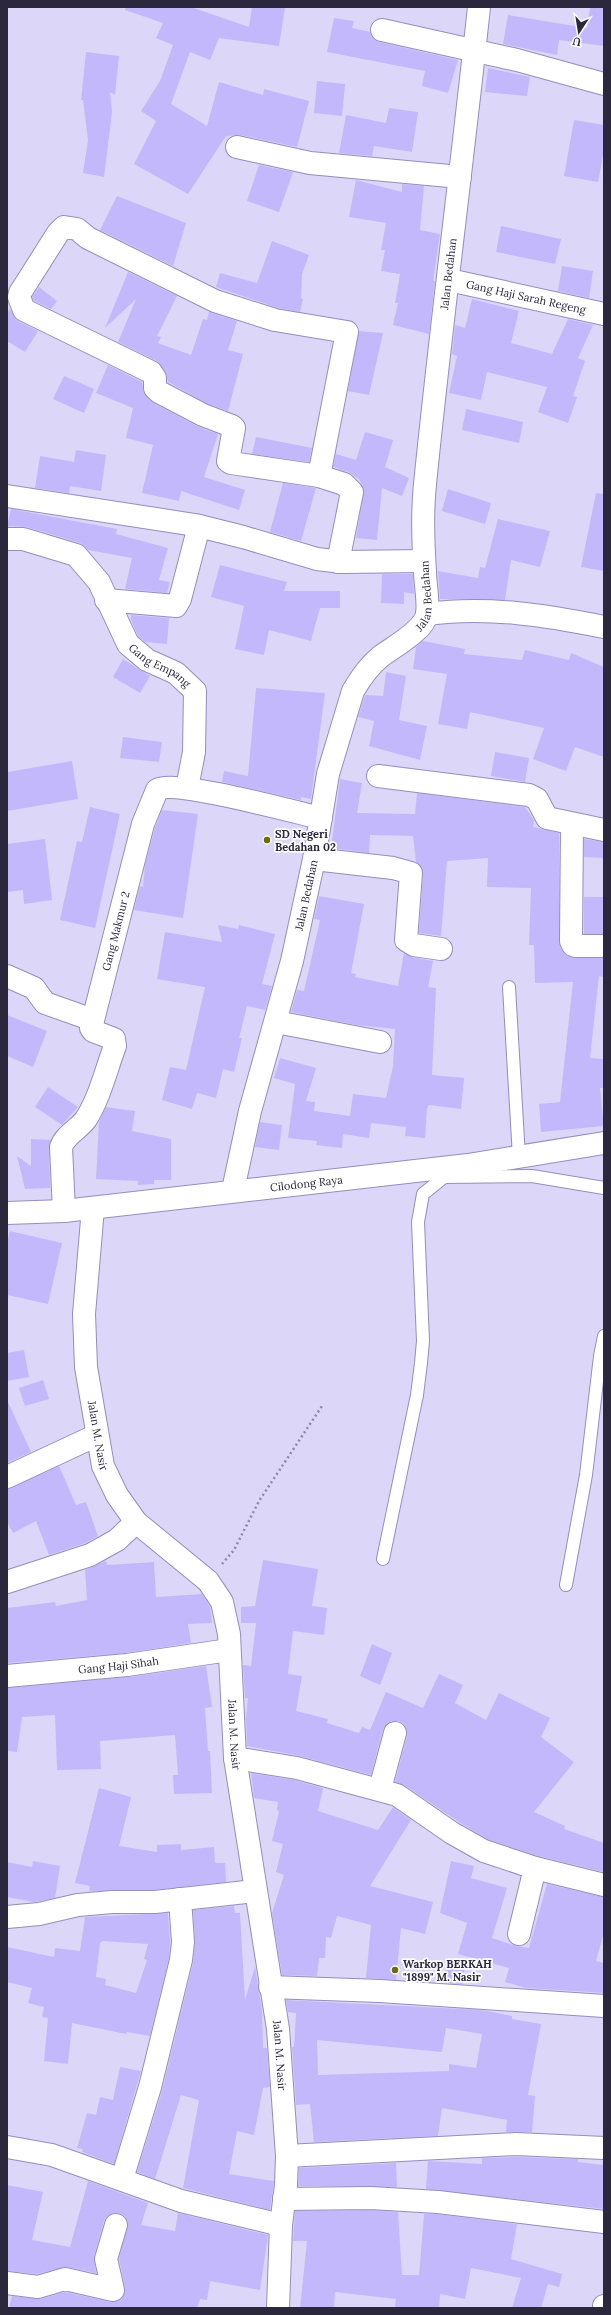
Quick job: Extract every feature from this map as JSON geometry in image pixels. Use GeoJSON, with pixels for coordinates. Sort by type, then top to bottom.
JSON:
{"type":"FeatureCollection","features":[{"type":"Feature","properties":{"kind":"street","name":"Jalan Bedahan"},"geometry":{"type":"LineString","coordinates":[[233,1190],[250,1110],[292,961],[314,859],[328,774],[353,690],[359,679],[379,658],[402,642],[423,623],[427,614],[424,561],[424,490],[479,7]]}},
{"type":"Feature","properties":{"kind":"street"},"geometry":{"type":"LineString","coordinates":[[382,30],[475,50],[604,84]]}},
{"type":"Feature","properties":{"kind":"street"},"geometry":{"type":"LineString","coordinates":[[237,147],[310,163],[460,177]]}},
{"type":"Feature","properties":{"kind":"street"},"geometry":{"type":"LineString","coordinates":[[319,476],[347,332],[275,320],[215,301],[88,238],[77,229],[64,227],[58,233],[20,293],[19,297],[24,310],[151,372],[154,378],[155,388],[159,392],[204,415],[232,426],[234,428],[228,461],[231,463],[319,476],[344,484],[352,492],[338,562]]}},
{"type":"Feature","properties":{"kind":"street","name":"Gang Haji Sarah Regeng"},"geometry":{"type":"LineString","coordinates":[[449,280],[604,314]]}},
{"type":"Feature","properties":{"kind":"street"},"geometry":{"type":"LineString","coordinates":[[7,496],[199,526],[243,537],[303,556],[338,562],[424,561]]}},
{"type":"Feature","properties":{"kind":"street"},"geometry":{"type":"LineString","coordinates":[[106,600],[176,606],[180,599],[199,526]]}},
{"type":"Feature","properties":{"kind":"street","name":"Gang Empang"},"geometry":{"type":"LineString","coordinates":[[7,539],[23,539],[76,555],[99,582],[106,600],[128,644],[147,660],[176,673],[195,691],[194,744],[187,788]]}},
{"type":"Feature","properties":{"kind":"street"},"geometry":{"type":"LineString","coordinates":[[427,614],[454,610],[510,611],[604,627]]}},
{"type":"Feature","properties":{"kind":"street"},"geometry":{"type":"LineString","coordinates":[[378,776],[529,795],[537,800],[547,818],[604,830]]}},
{"type":"Feature","properties":{"kind":"street","name":"Gang Makmur 2"},"geometry":{"type":"LineString","coordinates":[[93,1020],[143,824],[157,790],[162,787],[187,788],[320,818]]}},
{"type":"Feature","properties":{"kind":"street"},"geometry":{"type":"LineString","coordinates":[[572,824],[571,941],[573,945],[576,946],[604,946]]}},
{"type":"Feature","properties":{"kind":"street"},"geometry":{"type":"LineString","coordinates":[[314,859],[393,868],[411,873],[406,940],[414,946],[441,949]]}},
{"type":"Feature","properties":{"kind":"street"},"geometry":{"type":"LineString","coordinates":[[7,976],[34,988],[45,1003],[93,1020],[91,1028],[93,1032],[110,1036],[114,1039],[115,1046],[97,1100],[86,1120],[63,1143],[61,1153],[64,1211]]}},
{"type":"Feature","properties":{"kind":"street"},"geometry":{"type":"LineString","coordinates":[[276,1022],[380,1042]]}},
{"type":"Feature","properties":{"kind":"street","name":"Cilodong Raya"},"geometry":{"type":"LineString","coordinates":[[7,1213],[64,1211],[93,1208],[233,1190],[468,1165],[604,1143]]}},
{"type":"Feature","properties":{"kind":"street","name":"Jalan M. Nasir"},"geometry":{"type":"LineString","coordinates":[[93,1208],[84,1314],[86,1367],[103,1466],[117,1495],[136,1522],[208,1581],[222,1602],[229,1634],[235,1758],[270,1987],[278,2029],[287,2156],[281,2225],[278,2308]]}},
{"type":"Feature","properties":{"kind":"street"},"geometry":{"type":"LineString","coordinates":[[7,1477],[97,1435]]}},
{"type":"Feature","properties":{"kind":"street"},"geometry":{"type":"LineString","coordinates":[[7,1582],[90,1555],[117,1540],[136,1522]]}},
{"type":"Feature","properties":{"kind":"street","name":"Gang Haji Sihah"},"geometry":{"type":"LineString","coordinates":[[7,1676],[127,1664],[229,1650]]}},
{"type":"Feature","properties":{"kind":"street"},"geometry":{"type":"LineString","coordinates":[[380,1789],[396,1733]]}},
{"type":"Feature","properties":{"kind":"street"},"geometry":{"type":"LineString","coordinates":[[235,1758],[297,1768],[380,1789],[397,1795],[452,1833],[484,1851],[535,1868],[604,1885]]}},
{"type":"Feature","properties":{"kind":"street"},"geometry":{"type":"LineString","coordinates":[[518,1934],[535,1868]]}},
{"type":"Feature","properties":{"kind":"street"},"geometry":{"type":"LineString","coordinates":[[7,1917],[39,1914],[78,1905],[105,1902],[180,1899],[255,1890]]}},
{"type":"Feature","properties":{"kind":"street"},"geometry":{"type":"LineString","coordinates":[[122,2179],[150,2087],[181,1960],[183,1942],[180,1899]]}},
{"type":"Feature","properties":{"kind":"street"},"geometry":{"type":"LineString","coordinates":[[270,1987],[380,1991],[604,2006]]}},
{"type":"Feature","properties":{"kind":"street"},"geometry":{"type":"LineString","coordinates":[[287,2156],[516,2144],[604,2148]]}},
{"type":"Feature","properties":{"kind":"street"},"geometry":{"type":"LineString","coordinates":[[7,2147],[52,2155],[181,2201],[281,2225]]}},
{"type":"Feature","properties":{"kind":"street"},"geometry":{"type":"LineString","coordinates":[[284,2199],[372,2198],[438,2202],[604,2222]]}},
{"type":"Feature","properties":{"kind":"street"},"geometry":{"type":"LineString","coordinates":[[111,2299],[106,2259],[116,2225]]}},
{"type":"Feature","properties":{"kind":"street"},"geometry":{"type":"LineString","coordinates":[[7,2283],[38,2287],[65,2279],[111,2299]]}},
{"type":"Feature","properties":{"kind":"lane"},"geometry":{"type":"LineString","coordinates":[[509,987],[519,1157]]}},
{"type":"Feature","properties":{"kind":"lane"},"geometry":{"type":"LineString","coordinates":[[383,1559],[421,1363],[423,1341],[418,1222],[423,1194],[444,1177],[532,1176],[604,1188]]}},
{"type":"Feature","properties":{"kind":"lane"},"geometry":{"type":"LineString","coordinates":[[566,1585],[586,1475],[600,1356],[604,1336]]}},
{"type":"Feature","properties":{"kind":"path"},"geometry":{"type":"LineString","coordinates":[[208,1581],[234,1550],[260,1501],[322,1406]]}},
{"type":"Feature","properties":{"kind":"building"},"geometry":{"type":"Polygon","coordinates":[[[126,7],[191,7],[249,27],[252,7],[285,7],[279,46],[219,38],[210,60],[190,52],[171,104],[207,126],[219,82],[263,95],[264,89],[309,101],[297,147],[240,135],[226,136],[188,194],[134,164],[156,121],[141,111],[160,81],[173,45],[156,38],[163,23],[125,10],[126,7]]]}},
{"type":"Feature","properties":{"kind":"building"},"geometry":{"type":"Polygon","coordinates":[[[590,7],[604,7],[604,46],[559,40],[557,55],[503,44],[508,15],[587,28],[590,7]]]}},
{"type":"Feature","properties":{"kind":"building"},"geometry":{"type":"Polygon","coordinates":[[[334,18],[354,21],[352,28],[370,32],[373,39],[379,42],[458,60],[448,93],[422,86],[425,71],[327,52],[334,18]]]}},
{"type":"Feature","properties":{"kind":"building"},"geometry":{"type":"Polygon","coordinates":[[[86,52],[119,56],[115,95],[110,92],[112,112],[104,177],[83,173],[88,140],[83,100],[81,100],[86,52]]]}},
{"type":"Feature","properties":{"kind":"building"},"geometry":{"type":"Polygon","coordinates":[[[488,68],[530,77],[527,96],[485,92],[488,68]]]}},
{"type":"Feature","properties":{"kind":"building"},"geometry":{"type":"Polygon","coordinates":[[[317,81],[345,84],[342,116],[314,113],[317,81]]]}},
{"type":"Feature","properties":{"kind":"building"},"geometry":{"type":"Polygon","coordinates":[[[389,108],[418,112],[412,152],[374,146],[372,156],[339,153],[346,115],[386,123],[389,108]]]}},
{"type":"Feature","properties":{"kind":"building"},"geometry":{"type":"Polygon","coordinates":[[[574,120],[604,125],[604,150],[598,182],[564,176],[574,120]]]}},
{"type":"Feature","properties":{"kind":"building"},"geometry":{"type":"Polygon","coordinates":[[[259,165],[293,172],[279,212],[247,201],[259,165]]]}},
{"type":"Feature","properties":{"kind":"building"},"geometry":{"type":"Polygon","coordinates":[[[356,180],[402,192],[402,184],[424,186],[420,230],[440,234],[433,281],[435,281],[429,334],[393,325],[398,303],[395,303],[400,274],[381,271],[385,250],[381,250],[386,223],[349,217],[356,180]]]}},
{"type":"Feature","properties":{"kind":"building"},"geometry":{"type":"Polygon","coordinates":[[[117,196],[186,223],[173,266],[100,230],[117,196]]]}},
{"type":"Feature","properties":{"kind":"building"},"geometry":{"type":"Polygon","coordinates":[[[501,226],[561,239],[555,264],[496,252],[501,226]]]}},
{"type":"Feature","properties":{"kind":"building"},"geometry":{"type":"Polygon","coordinates":[[[272,241],[309,255],[302,274],[301,298],[303,299],[300,312],[278,308],[216,287],[220,273],[257,283],[272,241]]]}},
{"type":"Feature","properties":{"kind":"building"},"geometry":{"type":"Polygon","coordinates":[[[562,266],[593,271],[589,298],[558,291],[562,266]]]}},
{"type":"Feature","properties":{"kind":"building"},"geometry":{"type":"Polygon","coordinates":[[[128,272],[177,296],[157,336],[161,337],[158,343],[191,355],[203,319],[207,320],[209,312],[237,321],[228,350],[243,354],[228,411],[208,404],[168,382],[165,371],[157,361],[118,342],[136,299],[105,328],[128,272]]]}},
{"type":"Feature","properties":{"kind":"building"},"geometry":{"type":"Polygon","coordinates":[[[39,287],[57,301],[51,309],[34,301],[32,297],[39,287]]]}},
{"type":"Feature","properties":{"kind":"building"},"geometry":{"type":"Polygon","coordinates":[[[472,299],[519,311],[511,343],[552,354],[568,319],[593,325],[578,358],[585,361],[573,396],[577,397],[568,423],[538,412],[547,387],[487,372],[481,400],[449,393],[457,356],[452,354],[455,325],[465,328],[472,299]]]}},
{"type":"Feature","properties":{"kind":"building"},"geometry":{"type":"Polygon","coordinates":[[[10,309],[18,321],[38,331],[25,352],[7,341],[7,313],[10,309]]]}},
{"type":"Feature","properties":{"kind":"building"},"geometry":{"type":"Polygon","coordinates":[[[359,331],[383,333],[369,395],[348,391],[359,331]]]}},
{"type":"Feature","properties":{"kind":"building"},"geometry":{"type":"Polygon","coordinates":[[[108,365],[142,382],[144,393],[153,403],[197,426],[218,434],[204,477],[245,490],[239,510],[181,491],[179,501],[142,493],[153,445],[126,438],[133,408],[96,393],[108,365]]]}},
{"type":"Feature","properties":{"kind":"building"},"geometry":{"type":"Polygon","coordinates":[[[64,376],[94,389],[84,413],[53,399],[64,376]]]}},
{"type":"Feature","properties":{"kind":"building"},"geometry":{"type":"Polygon","coordinates":[[[466,409],[523,422],[519,443],[462,430],[466,409]]]}},
{"type":"Feature","properties":{"kind":"building"},"geometry":{"type":"Polygon","coordinates":[[[365,432],[393,440],[385,467],[409,478],[402,496],[382,488],[377,540],[356,538],[364,489],[359,479],[348,472],[333,467],[336,454],[356,460],[365,432]]]}},
{"type":"Feature","properties":{"kind":"building"},"geometry":{"type":"Polygon","coordinates":[[[256,437],[312,448],[309,462],[252,454],[256,437]]]}},
{"type":"Feature","properties":{"kind":"building"},"geometry":{"type":"Polygon","coordinates":[[[76,450],[106,455],[101,491],[70,486],[69,493],[35,488],[40,456],[74,462],[76,450]]]}},
{"type":"Feature","properties":{"kind":"building"},"geometry":{"type":"Polygon","coordinates":[[[283,483],[316,488],[301,541],[270,532],[283,483]]]}},
{"type":"Feature","properties":{"kind":"building"},"geometry":{"type":"Polygon","coordinates":[[[448,489],[491,503],[485,524],[442,511],[448,489]]]}},
{"type":"Feature","properties":{"kind":"building"},"geometry":{"type":"Polygon","coordinates":[[[596,493],[604,494],[604,571],[581,567],[596,493]]]}},
{"type":"Feature","properties":{"kind":"building"},"geometry":{"type":"Polygon","coordinates":[[[11,509],[117,529],[116,534],[168,548],[159,580],[170,582],[167,593],[125,589],[132,558],[88,550],[80,543],[27,527],[7,526],[11,509]]]}},
{"type":"Feature","properties":{"kind":"building"},"geometry":{"type":"Polygon","coordinates":[[[498,519],[550,531],[540,567],[511,560],[505,600],[440,599],[438,571],[478,578],[480,567],[485,568],[498,519]]]}},
{"type":"Feature","properties":{"kind":"building"},"geometry":{"type":"Polygon","coordinates":[[[220,565],[287,582],[284,591],[340,591],[340,608],[320,608],[311,641],[269,630],[264,655],[235,649],[244,606],[211,597],[220,565]]]}},
{"type":"Feature","properties":{"kind":"building"},"geometry":{"type":"Polygon","coordinates":[[[382,574],[413,574],[414,594],[404,592],[404,604],[381,603],[382,574]]]}},
{"type":"Feature","properties":{"kind":"building"},"geometry":{"type":"Polygon","coordinates":[[[131,615],[169,618],[167,644],[145,642],[138,636],[131,620],[131,615]]]}},
{"type":"Feature","properties":{"kind":"building"},"geometry":{"type":"Polygon","coordinates":[[[423,641],[465,649],[464,654],[522,660],[525,650],[569,660],[571,653],[604,667],[604,757],[575,747],[566,771],[533,759],[544,728],[470,712],[467,729],[438,724],[447,674],[413,669],[416,647],[423,641]]]}},
{"type":"Feature","properties":{"kind":"building"},"geometry":{"type":"Polygon","coordinates":[[[123,659],[150,676],[140,693],[113,677],[123,659]]]}},
{"type":"Feature","properties":{"kind":"building"},"geometry":{"type":"Polygon","coordinates":[[[386,672],[406,676],[399,720],[427,726],[420,760],[369,746],[374,721],[358,717],[365,695],[383,696],[386,672]]]}},
{"type":"Feature","properties":{"kind":"building"},"geometry":{"type":"Polygon","coordinates":[[[256,688],[325,693],[311,799],[301,797],[301,800],[222,782],[224,771],[248,776],[256,688]]]}},
{"type":"Feature","properties":{"kind":"building"},"geometry":{"type":"Polygon","coordinates":[[[123,737],[162,742],[159,762],[120,758],[123,737]]]}},
{"type":"Feature","properties":{"kind":"building"},"geometry":{"type":"Polygon","coordinates":[[[495,752],[529,758],[525,782],[491,776],[495,752]]]}},
{"type":"Feature","properties":{"kind":"building"},"geometry":{"type":"Polygon","coordinates":[[[72,761],[78,799],[7,811],[7,772],[72,761]]]}},
{"type":"Feature","properties":{"kind":"building"},"geometry":{"type":"Polygon","coordinates":[[[340,779],[362,783],[357,813],[415,814],[417,793],[525,807],[534,820],[533,827],[559,833],[560,946],[565,954],[572,958],[604,958],[604,977],[599,976],[590,1058],[604,1059],[604,1088],[600,1088],[604,1126],[541,1132],[539,1104],[560,1102],[573,982],[535,983],[534,945],[529,945],[531,888],[487,887],[488,858],[447,861],[441,936],[419,933],[423,874],[422,868],[416,862],[413,836],[370,835],[369,853],[331,848],[340,779]]]}},
{"type":"Feature","properties":{"kind":"building"},"geometry":{"type":"Polygon","coordinates":[[[90,807],[120,814],[95,928],[60,920],[77,841],[82,842],[90,807]]]}},
{"type":"Feature","properties":{"kind":"building"},"geometry":{"type":"Polygon","coordinates":[[[162,810],[198,814],[183,918],[134,910],[140,886],[143,887],[145,865],[155,828],[162,810]]]}},
{"type":"Feature","properties":{"kind":"building"},"geometry":{"type":"Polygon","coordinates":[[[45,839],[52,900],[24,904],[23,890],[7,892],[7,844],[45,839]]]}},
{"type":"Feature","properties":{"kind":"building"},"geometry":{"type":"Polygon","coordinates":[[[584,839],[604,842],[604,858],[584,857],[584,839]]]}},
{"type":"Feature","properties":{"kind":"building"},"geometry":{"type":"Polygon","coordinates":[[[319,896],[364,904],[351,973],[356,974],[355,977],[398,986],[404,953],[412,957],[433,961],[428,987],[436,988],[432,1075],[464,1078],[461,1109],[429,1105],[427,1108],[425,1138],[405,1136],[406,1127],[371,1123],[369,1138],[343,1134],[342,1148],[316,1145],[317,1141],[288,1138],[295,1084],[274,1078],[280,1058],[316,1068],[306,1101],[315,1102],[314,1111],[350,1116],[353,1094],[386,1098],[393,1066],[395,1029],[357,1025],[291,1012],[297,990],[304,991],[320,920],[314,919],[319,896]]]}},
{"type":"Feature","properties":{"kind":"building"},"geometry":{"type":"Polygon","coordinates":[[[584,897],[604,897],[604,934],[584,934],[584,897]]]}},
{"type":"Feature","properties":{"kind":"building"},"geometry":{"type":"Polygon","coordinates":[[[218,925],[238,929],[239,925],[275,934],[262,984],[272,986],[265,1010],[247,1006],[239,1038],[242,1038],[234,1072],[223,1069],[216,1098],[197,1093],[192,1109],[162,1100],[170,1067],[186,1070],[205,987],[157,979],[165,932],[222,942],[218,925]]]}},
{"type":"Feature","properties":{"kind":"building"},"geometry":{"type":"Polygon","coordinates":[[[7,1015],[47,1031],[33,1067],[7,1056],[7,1015]]]}},
{"type":"Feature","properties":{"kind":"building"},"geometry":{"type":"Polygon","coordinates":[[[48,1087],[78,1107],[62,1125],[35,1107],[48,1087]]]}},
{"type":"Feature","properties":{"kind":"building"},"geometry":{"type":"Polygon","coordinates":[[[106,1107],[135,1111],[132,1131],[171,1139],[171,1180],[154,1180],[154,1184],[138,1185],[138,1181],[96,1179],[99,1122],[106,1107]]]}},
{"type":"Feature","properties":{"kind":"building"},"geometry":{"type":"Polygon","coordinates":[[[260,1122],[282,1125],[279,1150],[255,1147],[260,1122]]]}},
{"type":"Feature","properties":{"kind":"building"},"geometry":{"type":"Polygon","coordinates":[[[31,1139],[51,1140],[49,1148],[50,1188],[25,1189],[17,1156],[31,1166],[31,1139]]]}},
{"type":"Feature","properties":{"kind":"building"},"geometry":{"type":"Polygon","coordinates":[[[10,1231],[62,1243],[48,1304],[7,1295],[7,1243],[10,1231]]]}},
{"type":"Feature","properties":{"kind":"building"},"geometry":{"type":"Polygon","coordinates":[[[24,1350],[29,1377],[7,1381],[7,1353],[24,1350]]]}},
{"type":"Feature","properties":{"kind":"building"},"geometry":{"type":"Polygon","coordinates":[[[43,1380],[49,1399],[25,1406],[19,1388],[43,1380]]]}},
{"type":"Feature","properties":{"kind":"building"},"geometry":{"type":"Polygon","coordinates":[[[7,1400],[31,1452],[7,1463],[7,1400]]]}},
{"type":"Feature","properties":{"kind":"building"},"geometry":{"type":"Polygon","coordinates":[[[59,1466],[76,1505],[86,1502],[98,1536],[85,1543],[49,1555],[36,1521],[13,1533],[7,1522],[7,1489],[59,1466]]]}},
{"type":"Feature","properties":{"kind":"building"},"geometry":{"type":"Polygon","coordinates":[[[263,1560],[318,1569],[312,1606],[327,1608],[324,1635],[293,1631],[288,1674],[302,1676],[296,1711],[328,1719],[327,1723],[359,1733],[362,1727],[370,1730],[386,1692],[423,1708],[439,1674],[463,1685],[455,1703],[486,1720],[499,1693],[550,1718],[541,1737],[574,1762],[534,1812],[565,1826],[564,1829],[604,1843],[604,1872],[538,1856],[489,1840],[404,1785],[395,1782],[407,1736],[404,1724],[399,1721],[391,1721],[383,1729],[371,1775],[300,1756],[247,1746],[246,1718],[248,1698],[245,1698],[243,1665],[251,1666],[256,1623],[241,1623],[241,1607],[255,1606],[263,1560]]]}},
{"type":"Feature","properties":{"kind":"building"},"geometry":{"type":"Polygon","coordinates":[[[106,1561],[107,1565],[154,1562],[156,1597],[202,1594],[210,1607],[212,1623],[188,1624],[191,1643],[126,1653],[7,1663],[7,1608],[55,1602],[56,1606],[87,1600],[85,1570],[106,1561]]]}},
{"type":"Feature","properties":{"kind":"building"},"geometry":{"type":"Polygon","coordinates":[[[372,1644],[392,1653],[380,1685],[360,1676],[372,1644]]]}},
{"type":"Feature","properties":{"kind":"building"},"geometry":{"type":"Polygon","coordinates":[[[206,1666],[212,1707],[205,1708],[208,1751],[210,1751],[212,1793],[174,1794],[173,1775],[178,1775],[175,1735],[100,1741],[101,1769],[57,1770],[55,1715],[22,1717],[17,1752],[7,1751],[7,1688],[128,1677],[206,1666]]]}},
{"type":"Feature","properties":{"kind":"building"},"geometry":{"type":"Polygon","coordinates":[[[251,1773],[294,1780],[323,1788],[318,1811],[378,1830],[393,1807],[411,1820],[370,1886],[433,1902],[425,1934],[401,1928],[396,1980],[366,1978],[371,1925],[337,1916],[331,1938],[326,1937],[325,1958],[319,1958],[317,1976],[282,1975],[272,1913],[284,1875],[276,1872],[283,1844],[272,1841],[279,1811],[277,1810],[278,1802],[254,1798],[251,1773]]]}},
{"type":"Feature","properties":{"kind":"building"},"geometry":{"type":"Polygon","coordinates":[[[99,1788],[131,1797],[119,1846],[157,1852],[157,1845],[181,1844],[181,1850],[214,1847],[215,1863],[225,1863],[226,1882],[154,1890],[89,1891],[90,1886],[75,1883],[99,1788]]]}},
{"type":"Feature","properties":{"kind":"building"},"geometry":{"type":"Polygon","coordinates":[[[33,1861],[60,1866],[55,1898],[34,1902],[7,1897],[7,1862],[32,1867],[33,1861]]]}},
{"type":"Feature","properties":{"kind":"building"},"geometry":{"type":"Polygon","coordinates":[[[451,1861],[474,1866],[471,1878],[507,1888],[492,1938],[516,1946],[529,1948],[547,1884],[604,1897],[604,1932],[596,1961],[604,1963],[604,1993],[526,1988],[505,1982],[509,1968],[458,1954],[467,1923],[440,1913],[451,1861]]]}},
{"type":"Feature","properties":{"kind":"building"},"geometry":{"type":"Polygon","coordinates":[[[234,1906],[235,1913],[240,1913],[245,2000],[255,1967],[262,2009],[263,2048],[267,2048],[270,2087],[263,2088],[254,2135],[237,2131],[229,2174],[274,2181],[270,2210],[183,2188],[199,2100],[181,2095],[155,2179],[137,2172],[162,2091],[193,1963],[195,1941],[193,1910],[234,1906]]]}},
{"type":"Feature","properties":{"kind":"building"},"geometry":{"type":"Polygon","coordinates":[[[168,1913],[170,1942],[169,1958],[150,2036],[127,2032],[126,2034],[72,2023],[68,2064],[44,2061],[48,2018],[42,2017],[44,2007],[28,2003],[32,1988],[7,1982],[7,1947],[54,1957],[55,1948],[80,1951],[85,1917],[168,1913]],[[103,1941],[100,1943],[96,1977],[106,1979],[105,1985],[136,1993],[147,1960],[144,1959],[148,1944],[103,1941]]]}},
{"type":"Feature","properties":{"kind":"building"},"geometry":{"type":"Polygon","coordinates":[[[447,1962],[465,1963],[463,1984],[445,1983],[447,1962]]]}},
{"type":"Feature","properties":{"kind":"building"},"geometry":{"type":"Polygon","coordinates":[[[286,2000],[482,2010],[512,2016],[512,2019],[541,2024],[528,2095],[535,2096],[532,2132],[506,2132],[507,2120],[442,2108],[438,2136],[314,2142],[310,2104],[296,2105],[292,2047],[294,2047],[296,2013],[288,2012],[286,2000]],[[446,2028],[442,2052],[317,2040],[318,2075],[449,2071],[449,2064],[476,2068],[482,2034],[446,2028]]]}},
{"type":"Feature","properties":{"kind":"building"},"geometry":{"type":"Polygon","coordinates":[[[120,2067],[141,2071],[114,2164],[82,2152],[83,2149],[77,2148],[87,2113],[96,2115],[100,2097],[113,2100],[120,2067]]]}},
{"type":"Feature","properties":{"kind":"building"},"geometry":{"type":"Polygon","coordinates":[[[516,2157],[578,2159],[578,2162],[604,2165],[604,2209],[426,2189],[428,2161],[482,2164],[482,2158],[516,2157]]]}},
{"type":"Feature","properties":{"kind":"building"},"geometry":{"type":"Polygon","coordinates":[[[396,2163],[397,2187],[298,2186],[299,2168],[396,2163]]]}},
{"type":"Feature","properties":{"kind":"building"},"geometry":{"type":"Polygon","coordinates":[[[88,2181],[148,2203],[141,2225],[175,2231],[178,2213],[268,2235],[260,2290],[210,2281],[207,2300],[200,2299],[197,2308],[9,2308],[12,2296],[41,2299],[65,2292],[110,2302],[117,2302],[122,2299],[125,2288],[119,2259],[128,2222],[125,2216],[119,2213],[108,2216],[104,2221],[94,2256],[96,2273],[67,2267],[37,2274],[7,2271],[7,2185],[43,2192],[32,2240],[70,2247],[88,2181]]]}},
{"type":"Feature","properties":{"kind":"building"},"geometry":{"type":"Polygon","coordinates":[[[371,2210],[398,2212],[402,2275],[419,2275],[424,2214],[437,2214],[517,2224],[511,2259],[562,2274],[559,2287],[548,2284],[541,2308],[512,2308],[521,2278],[471,2268],[465,2299],[440,2294],[439,2308],[395,2308],[396,2299],[335,2292],[334,2308],[300,2308],[307,2241],[293,2241],[295,2211],[371,2210]]]}},
{"type":"Feature","properties":{"kind":"place","name":"SD Negeri Bedahan 02"},"geometry":{"type":"Point","coordinates":[267,840]}},
{"type":"Feature","properties":{"kind":"place","name":"Warkop BERKAH \"1899\" M. Nasir"},"geometry":{"type":"Point","coordinates":[395,1970]}}]}
